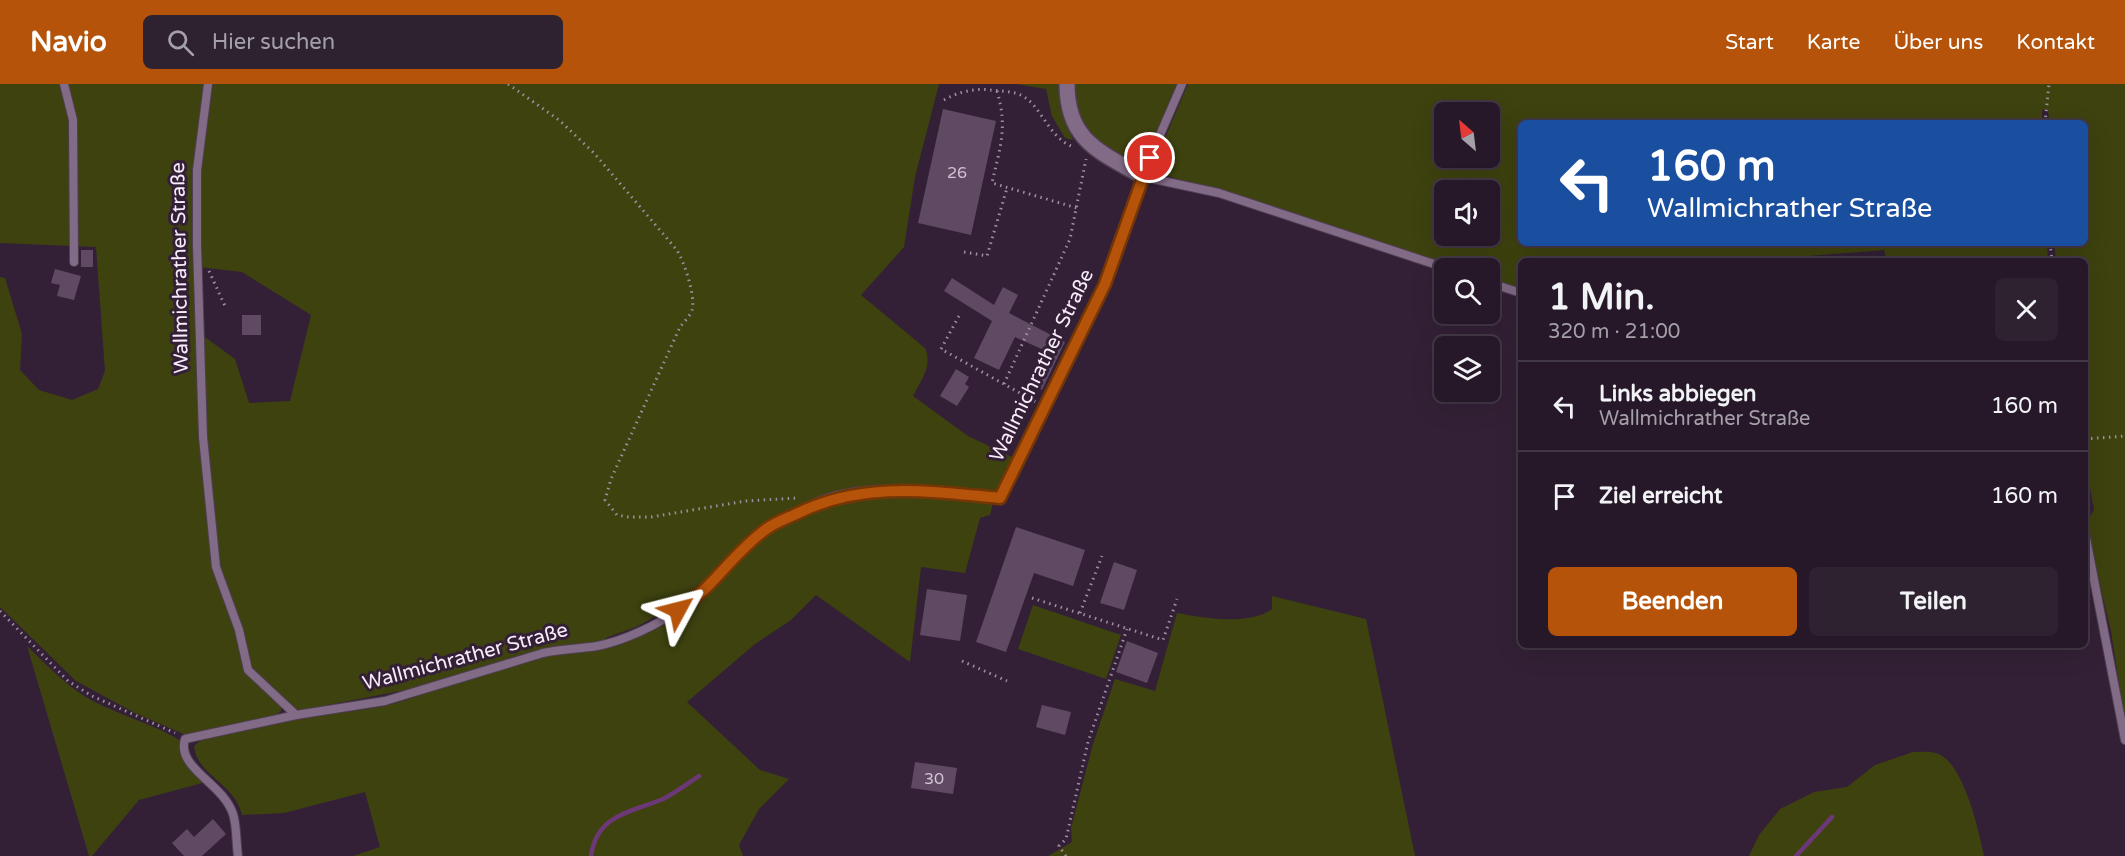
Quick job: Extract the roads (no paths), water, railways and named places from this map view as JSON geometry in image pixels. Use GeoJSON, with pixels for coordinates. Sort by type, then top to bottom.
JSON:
{"type":"FeatureCollection","features":[{"type":"Feature","properties":{"kind":"street"},"geometry":{"type":"LineString","coordinates":[[1067,84],[1067,106],[1075,127],[1088,148],[1144,177]]}},
{"type":"Feature","properties":{"kind":"lane"},"geometry":{"type":"LineString","coordinates":[[64,84],[73,120],[74,261]]}},
{"type":"Feature","properties":{"kind":"lane","name":"Wallmichrather Straße"},"geometry":{"type":"LineString","coordinates":[[208,84],[196,170],[197,245],[203,437],[216,567],[239,630],[248,670],[296,715]]}},
{"type":"Feature","properties":{"kind":"lane","name":"Wallmichrather Straße"},"geometry":{"type":"LineString","coordinates":[[238,856],[233,814],[220,791],[186,760],[182,750],[185,739],[296,715],[385,702],[482,674],[543,653],[568,647],[597,646],[638,632],[678,610],[706,588],[727,563],[767,528],[820,501],[860,492],[894,490],[932,490],[1000,498],[1105,284],[1144,177],[1182,84]]}},
{"type":"Feature","properties":{"kind":"lane"},"geometry":{"type":"LineString","coordinates":[[1144,177],[1219,193],[1434,264]]}},
{"type":"Feature","properties":{"kind":"lane"},"geometry":{"type":"LineString","coordinates":[[1500,286],[1518,292]]}},
{"type":"Feature","properties":{"kind":"lane"},"geometry":{"type":"LineString","coordinates":[[2088,549],[2125,740]]}},
{"type":"Feature","properties":{"kind":"waterway"},"geometry":{"type":"LineString","coordinates":[[591,856],[594,842],[608,823],[627,812],[663,799],[699,776]]}},
{"type":"Feature","properties":{"kind":"waterway"},"geometry":{"type":"LineString","coordinates":[[1796,856],[1832,817]]}}]}
